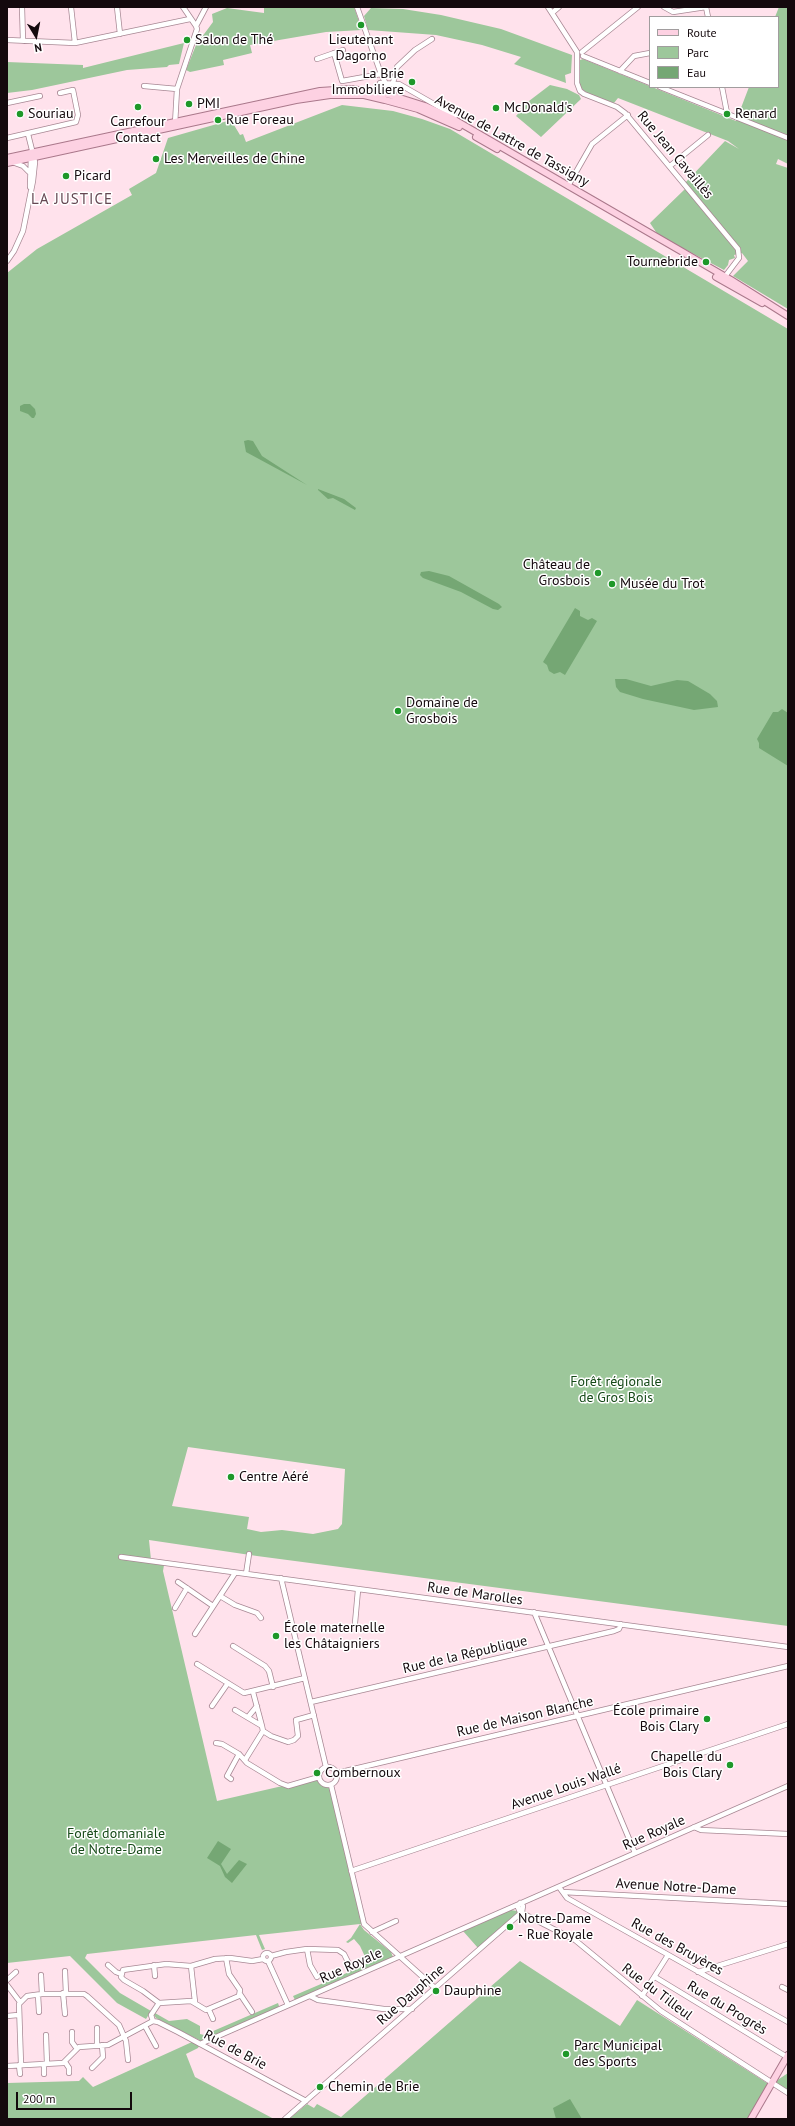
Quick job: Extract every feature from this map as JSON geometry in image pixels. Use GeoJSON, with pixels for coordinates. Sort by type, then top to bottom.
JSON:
{"type":"FeatureCollection","features":[{"type":"Feature","properties":{"kind":"main road"},"geometry":{"type":"LineString","coordinates":[[34,157],[127,131],[175,124],[313,97],[344,94],[380,96],[418,109],[454,124],[723,278],[788,320]]}},
{"type":"Feature","properties":{"kind":"main road","name":"Avenue de Lattre de Tassigny"},"geometry":{"type":"LineString","coordinates":[[380,96],[395,95],[447,116],[788,316]]}},
{"type":"Feature","properties":{"kind":"main road"},"geometry":{"type":"LineString","coordinates":[[9,161],[108,141],[175,124]]}},
{"type":"Feature","properties":{"kind":"main road"},"geometry":{"type":"LineString","coordinates":[[752,2119],[788,2056]]}},
{"type":"Feature","properties":{"kind":"street"},"geometry":{"type":"LineString","coordinates":[[22,7],[23,41]]}},
{"type":"Feature","properties":{"kind":"street"},"geometry":{"type":"LineString","coordinates":[[71,7],[75,43]]}},
{"type":"Feature","properties":{"kind":"street"},"geometry":{"type":"LineString","coordinates":[[117,7],[120,34]]}},
{"type":"Feature","properties":{"kind":"street"},"geometry":{"type":"LineString","coordinates":[[183,7],[196,26]]}},
{"type":"Feature","properties":{"kind":"street"},"geometry":{"type":"LineString","coordinates":[[175,124],[176,89],[197,29],[196,26],[206,7]]}},
{"type":"Feature","properties":{"kind":"street"},"geometry":{"type":"LineString","coordinates":[[357,7],[381,74],[383,83],[380,96]]}},
{"type":"Feature","properties":{"kind":"street"},"geometry":{"type":"LineString","coordinates":[[548,7],[580,54],[649,83]]}},
{"type":"Feature","properties":{"kind":"street"},"geometry":{"type":"LineString","coordinates":[[552,13],[559,7]]}},
{"type":"Feature","properties":{"kind":"street"},"geometry":{"type":"LineString","coordinates":[[580,54],[638,7]]}},
{"type":"Feature","properties":{"kind":"street"},"geometry":{"type":"LineString","coordinates":[[664,7],[672,12],[706,7]]}},
{"type":"Feature","properties":{"kind":"street"},"geometry":{"type":"LineString","coordinates":[[7,40],[75,43],[190,19]]}},
{"type":"Feature","properties":{"kind":"street"},"geometry":{"type":"LineString","coordinates":[[393,83],[397,67],[415,50],[432,39]]}},
{"type":"Feature","properties":{"kind":"street"},"geometry":{"type":"LineString","coordinates":[[316,59],[343,50]]}},
{"type":"Feature","properties":{"kind":"street"},"geometry":{"type":"LineString","coordinates":[[334,53],[342,81],[381,74]]}},
{"type":"Feature","properties":{"kind":"street"},"geometry":{"type":"LineString","coordinates":[[620,71],[634,56],[649,53]]}},
{"type":"Feature","properties":{"kind":"street","name":"Rue Jean Cavaillès"},"geometry":{"type":"LineString","coordinates":[[580,54],[577,81],[580,90],[586,95],[617,107],[628,115],[738,249],[739,258],[723,278]]}},
{"type":"Feature","properties":{"kind":"street"},"geometry":{"type":"LineString","coordinates":[[383,83],[393,83],[405,87],[455,116]]}},
{"type":"Feature","properties":{"kind":"street"},"geometry":{"type":"LineString","coordinates":[[383,83],[395,95]]}},
{"type":"Feature","properties":{"kind":"street"},"geometry":{"type":"LineString","coordinates":[[144,86],[176,89]]}},
{"type":"Feature","properties":{"kind":"street"},"geometry":{"type":"LineString","coordinates":[[663,88],[788,138]]}},
{"type":"Feature","properties":{"kind":"street"},"geometry":{"type":"LineString","coordinates":[[722,88],[727,113]]}},
{"type":"Feature","properties":{"kind":"street"},"geometry":{"type":"LineString","coordinates":[[7,138],[76,122],[78,115],[73,90],[60,92]]}},
{"type":"Feature","properties":{"kind":"street"},"geometry":{"type":"LineString","coordinates":[[7,103],[40,96]]}},
{"type":"Feature","properties":{"kind":"street"},"geometry":{"type":"LineString","coordinates":[[568,186],[592,144],[628,115]]}},
{"type":"Feature","properties":{"kind":"street"},"geometry":{"type":"LineString","coordinates":[[7,261],[21,237],[30,194],[34,157],[28,134]]}},
{"type":"Feature","properties":{"kind":"street"},"geometry":{"type":"LineString","coordinates":[[670,166],[708,135]]}},
{"type":"Feature","properties":{"kind":"street"},"geometry":{"type":"LineString","coordinates":[[30,194],[29,172],[34,157]]}},
{"type":"Feature","properties":{"kind":"street"},"geometry":{"type":"LineString","coordinates":[[9,161],[23,166],[29,172]]}},
{"type":"Feature","properties":{"kind":"street"},"geometry":{"type":"LineString","coordinates":[[246,1574],[249,1554]]}},
{"type":"Feature","properties":{"kind":"street","name":"Rue de Marolles"},"geometry":{"type":"LineString","coordinates":[[121,1557],[788,1647]]}},
{"type":"Feature","properties":{"kind":"street"},"geometry":{"type":"LineString","coordinates":[[195,1634],[235,1573]]}},
{"type":"Feature","properties":{"kind":"street"},"geometry":{"type":"LineString","coordinates":[[281,1578],[326,1767]]}},
{"type":"Feature","properties":{"kind":"street"},"geometry":{"type":"LineString","coordinates":[[178,1582],[213,1606]]}},
{"type":"Feature","properties":{"kind":"street"},"geometry":{"type":"LineString","coordinates":[[175,1608],[187,1588]]}},
{"type":"Feature","properties":{"kind":"street"},"geometry":{"type":"LineString","coordinates":[[355,1623],[358,1590]]}},
{"type":"Feature","properties":{"kind":"street"},"geometry":{"type":"LineString","coordinates":[[220,1596],[235,1605],[257,1612],[261,1618]]}},
{"type":"Feature","properties":{"kind":"street"},"geometry":{"type":"LineString","coordinates":[[534,1612],[547,1647],[635,1853]]}},
{"type":"Feature","properties":{"kind":"street","name":"Rue de la République"},"geometry":{"type":"LineString","coordinates":[[311,1702],[614,1631],[619,1629],[621,1624]]}},
{"type":"Feature","properties":{"kind":"street"},"geometry":{"type":"LineString","coordinates":[[233,1646],[265,1666],[269,1671],[273,1687]]}},
{"type":"Feature","properties":{"kind":"street"},"geometry":{"type":"LineString","coordinates":[[197,1664],[244,1693],[305,1678]]}},
{"type":"Feature","properties":{"kind":"street","name":"Rue de Maison Blanche"},"geometry":{"type":"LineString","coordinates":[[337,1773],[788,1666]]}},
{"type":"Feature","properties":{"kind":"street"},"geometry":{"type":"LineString","coordinates":[[212,1706],[228,1683]]}},
{"type":"Feature","properties":{"kind":"street"},"geometry":{"type":"LineString","coordinates":[[245,1760],[262,1728],[253,1692]]}},
{"type":"Feature","properties":{"kind":"street"},"geometry":{"type":"LineString","coordinates":[[248,1718],[256,1706]]}},
{"type":"Feature","properties":{"kind":"street"},"geometry":{"type":"LineString","coordinates":[[235,1710],[280,1741],[294,1740],[298,1736],[296,1720],[314,1715]]}},
{"type":"Feature","properties":{"kind":"street","name":"Avenue Louis Wallé"},"geometry":{"type":"LineString","coordinates":[[350,1871],[788,1724]]}},
{"type":"Feature","properties":{"kind":"street"},"geometry":{"type":"LineString","coordinates":[[216,1743],[222,1744],[239,1754],[245,1760],[280,1783],[288,1786],[319,1777]]}},
{"type":"Feature","properties":{"kind":"street"},"geometry":{"type":"LineString","coordinates":[[231,1779],[227,1776],[239,1754]]}},
{"type":"Feature","properties":{"kind":"street"},"geometry":{"type":"LineString","coordinates":[[326,1767],[331,1767],[337,1773],[336,1781],[331,1785],[322,1783],[319,1777],[321,1770],[326,1767]]}},
{"type":"Feature","properties":{"kind":"street"},"geometry":{"type":"LineString","coordinates":[[331,1785],[350,1871],[364,1924],[435,1988]]}},
{"type":"Feature","properties":{"kind":"street","name":"Rue Royale"},"geometry":{"type":"LineString","coordinates":[[200,2044],[511,1907],[520,1906],[528,1900],[788,1786]]}},
{"type":"Feature","properties":{"kind":"street"},"geometry":{"type":"LineString","coordinates":[[694,1827],[702,1830],[788,1834]]}},
{"type":"Feature","properties":{"kind":"street","name":"Rue des Bruyères"},"geometry":{"type":"LineString","coordinates":[[559,1887],[567,1898],[788,2022]]}},
{"type":"Feature","properties":{"kind":"street","name":"Avenue Notre-Dame"},"geometry":{"type":"LineString","coordinates":[[563,1892],[788,1904]]}},
{"type":"Feature","properties":{"kind":"street","name":"Rue du Tilleul"},"geometry":{"type":"LineString","coordinates":[[520,1906],[522,1912],[575,1940],[642,1996],[690,2030],[788,2093]]}},
{"type":"Feature","properties":{"kind":"street","name":"Rue Dauphine"},"geometry":{"type":"LineString","coordinates":[[285,2119],[522,1912]]}},
{"type":"Feature","properties":{"kind":"street"},"geometry":{"type":"LineString","coordinates":[[372,1932],[396,1921]]}},
{"type":"Feature","properties":{"kind":"street"},"geometry":{"type":"LineString","coordinates":[[698,1972],[788,1944]]}},
{"type":"Feature","properties":{"kind":"street"},"geometry":{"type":"LineString","coordinates":[[307,1949],[310,1964],[317,1978]]}},
{"type":"Feature","properties":{"kind":"street"},"geometry":{"type":"LineString","coordinates":[[121,1974],[126,1969],[154,1965],[166,1964],[191,1966],[215,1959],[226,1958],[252,1961],[270,1959],[286,1952],[307,1949],[341,1951],[351,1968]]}},
{"type":"Feature","properties":{"kind":"street"},"geometry":{"type":"LineString","coordinates":[[263,1959],[263,1955],[266,1953],[270,1959],[288,2005]]}},
{"type":"Feature","properties":{"kind":"street"},"geometry":{"type":"LineString","coordinates":[[642,1996],[668,1955]]}},
{"type":"Feature","properties":{"kind":"street"},"geometry":{"type":"LineString","coordinates":[[226,1958],[229,1974],[238,1986],[240,1994],[252,2012]]}},
{"type":"Feature","properties":{"kind":"street"},"geometry":{"type":"LineString","coordinates":[[108,1965],[116,1972],[121,1974],[128,1984],[143,1990],[159,2003],[195,2002],[206,2010],[209,2010],[236,1998],[240,1994]]}},
{"type":"Feature","properties":{"kind":"street"},"geometry":{"type":"LineString","coordinates":[[154,1965],[155,1976]]}},
{"type":"Feature","properties":{"kind":"street"},"geometry":{"type":"LineString","coordinates":[[191,1966],[195,2002]]}},
{"type":"Feature","properties":{"kind":"street"},"geometry":{"type":"LineString","coordinates":[[64,2014],[65,1971]]}},
{"type":"Feature","properties":{"kind":"street"},"geometry":{"type":"LineString","coordinates":[[7,1980],[16,1972]]}},
{"type":"Feature","properties":{"kind":"street"},"geometry":{"type":"LineString","coordinates":[[39,2012],[41,1975]]}},
{"type":"Feature","properties":{"kind":"street","name":"Rue du Progrès"},"geometry":{"type":"LineString","coordinates":[[655,1977],[788,2056]]}},
{"type":"Feature","properties":{"kind":"street"},"geometry":{"type":"LineString","coordinates":[[7,1985],[20,2002]]}},
{"type":"Feature","properties":{"kind":"street"},"geometry":{"type":"LineString","coordinates":[[782,1987],[788,1990]]}},
{"type":"Feature","properties":{"kind":"street"},"geometry":{"type":"LineString","coordinates":[[20,2074],[18,2015],[20,2002],[27,1996],[40,1994],[84,1994],[87,1996],[119,2025],[124,2036],[128,2060]]}},
{"type":"Feature","properties":{"kind":"street"},"geometry":{"type":"LineString","coordinates":[[310,1996],[318,2000],[384,2009],[412,2008]]}},
{"type":"Feature","properties":{"kind":"street"},"geometry":{"type":"LineString","coordinates":[[7,2066],[65,2062],[77,2049],[82,2046],[108,2045],[153,2021],[151,2015],[159,2003]]}},
{"type":"Feature","properties":{"kind":"street"},"geometry":{"type":"LineString","coordinates":[[209,2010],[213,2019]]}},
{"type":"Feature","properties":{"kind":"street"},"geometry":{"type":"LineString","coordinates":[[7,2016],[18,2015]]}},
{"type":"Feature","properties":{"kind":"street","name":"Rue de Brie"},"geometry":{"type":"LineString","coordinates":[[153,2021],[158,2022],[306,2101]]}},
{"type":"Feature","properties":{"kind":"street"},"geometry":{"type":"LineString","coordinates":[[145,2026],[156,2046]]}},
{"type":"Feature","properties":{"kind":"street"},"geometry":{"type":"LineString","coordinates":[[92,2068],[103,2057],[96,2028]]}},
{"type":"Feature","properties":{"kind":"street"},"geometry":{"type":"LineString","coordinates":[[72,2032],[73,2045],[77,2049]]}},
{"type":"Feature","properties":{"kind":"street"},"geometry":{"type":"LineString","coordinates":[[44,2074],[46,2064],[46,2035]]}},
{"type":"Feature","properties":{"kind":"street"},"geometry":{"type":"LineString","coordinates":[[65,2062],[69,2068],[69,2074]]}},
{"type":"Feature","properties":{"kind":"green space"},"geometry":{"type":"Polygon","coordinates":[[[264,7],[354,7],[362,30],[326,32],[250,45],[252,53],[223,60],[224,65],[190,72],[186,70],[196,45],[213,22],[212,14],[227,8],[264,13],[264,7]]]}},
{"type":"Feature","properties":{"kind":"green space"},"geometry":{"type":"Polygon","coordinates":[[[779,7],[788,7],[788,164],[778,159],[776,164],[788,168],[788,309],[733,276],[748,261],[742,253],[734,255],[735,258],[729,260],[728,265],[724,270],[658,235],[650,223],[685,189],[684,184],[725,141],[739,149],[728,141],[618,98],[614,103],[588,94],[580,87],[579,82],[580,60],[583,59],[649,86],[649,88],[655,88],[736,121],[749,88],[779,88],[779,16],[775,16],[779,7]]]}},
{"type":"Feature","properties":{"kind":"green space"},"geometry":{"type":"Polygon","coordinates":[[[371,8],[403,9],[441,15],[501,29],[572,55],[571,73],[565,75],[566,83],[514,64],[521,57],[482,45],[436,35],[368,30],[364,16],[371,8]]]}},
{"type":"Feature","properties":{"kind":"green space"},"geometry":{"type":"Polygon","coordinates":[[[184,43],[179,64],[169,65],[167,67],[127,70],[32,90],[7,93],[7,62],[83,65],[83,68],[184,43]]]}},
{"type":"Feature","properties":{"kind":"green space"},"geometry":{"type":"Polygon","coordinates":[[[550,85],[567,89],[579,95],[581,99],[541,137],[516,116],[529,101],[550,85]]]}},
{"type":"Feature","properties":{"kind":"green space","name":"Domaine de Grosbois"},"geometry":{"type":"Polygon","coordinates":[[[342,105],[393,111],[422,119],[450,129],[788,329],[788,1626],[257,1556],[149,1540],[151,1560],[164,1565],[163,1571],[217,1801],[313,1779],[329,1786],[364,1924],[259,1935],[265,1949],[262,1950],[256,1935],[87,1954],[85,1958],[120,1993],[151,2011],[146,2019],[117,2003],[70,1956],[7,1963],[7,273],[37,249],[132,195],[129,189],[156,173],[168,138],[231,120],[240,135],[243,134],[246,142],[342,105]],[[188,1447],[172,1506],[249,1517],[247,1529],[261,1532],[282,1530],[313,1534],[338,1529],[342,1524],[345,1469],[188,1447]]]}},
{"type":"Feature","properties":{"kind":"green space"},"geometry":{"type":"Polygon","coordinates":[[[511,1910],[517,1911],[517,1915],[478,1948],[463,1931],[511,1910]]]}},
{"type":"Feature","properties":{"kind":"green space"},"geometry":{"type":"Polygon","coordinates":[[[360,1924],[364,1930],[391,1952],[393,1957],[295,2000],[293,1996],[349,1972],[353,1968],[354,1970],[368,1963],[360,1946],[354,1939],[348,1943],[346,1942],[351,1938],[360,1924]]]}},
{"type":"Feature","properties":{"kind":"green space","name":"Parc Municipal des Sports"},"geometry":{"type":"Polygon","coordinates":[[[520,1961],[620,2026],[637,2000],[767,2083],[768,2085],[748,2119],[289,2119],[307,2104],[314,2108],[317,2104],[341,2117],[520,1961]]]}},
{"type":"Feature","properties":{"kind":"green space"},"geometry":{"type":"Polygon","coordinates":[[[278,2003],[279,2006],[276,2009],[201,2041],[156,2018],[154,2015],[155,2013],[169,2021],[187,2019],[200,2026],[200,2034],[204,2035],[278,2003]]]}},
{"type":"Feature","properties":{"kind":"green space"},"geometry":{"type":"Polygon","coordinates":[[[192,2042],[199,2046],[198,2048],[186,2054],[195,2077],[274,2119],[7,2119],[7,2083],[79,2081],[83,2077],[93,2087],[192,2042]]]}},
{"type":"Feature","properties":{"kind":"green space"},"geometry":{"type":"Polygon","coordinates":[[[788,2073],[788,2093],[773,2083],[788,2073]]]}},
{"type":"Feature","properties":{"kind":"water"},"geometry":{"type":"Polygon","coordinates":[[[30,404],[35,409],[36,414],[34,418],[20,411],[20,406],[30,404]]]}},
{"type":"Feature","properties":{"kind":"water"},"geometry":{"type":"Polygon","coordinates":[[[244,441],[253,441],[262,456],[307,485],[246,452],[244,441]]]}},
{"type":"Feature","properties":{"kind":"water"},"geometry":{"type":"Polygon","coordinates":[[[318,489],[344,499],[356,508],[355,510],[333,498],[328,499],[318,489]]]}},
{"type":"Feature","properties":{"kind":"water"},"geometry":{"type":"Polygon","coordinates":[[[429,571],[449,576],[502,607],[498,610],[493,609],[461,592],[423,578],[420,575],[421,572],[429,571]]]}},
{"type":"Feature","properties":{"kind":"water"},"geometry":{"type":"Polygon","coordinates":[[[575,608],[580,611],[580,616],[588,620],[592,618],[597,621],[565,675],[560,672],[554,674],[549,671],[547,665],[543,662],[575,608]]]}},
{"type":"Feature","properties":{"kind":"water"},"geometry":{"type":"Polygon","coordinates":[[[615,679],[626,679],[651,686],[677,680],[688,681],[710,694],[717,701],[718,707],[694,710],[643,699],[620,692],[616,687],[615,679]]]}},
{"type":"Feature","properties":{"kind":"water"},"geometry":{"type":"Polygon","coordinates":[[[782,709],[788,713],[788,766],[759,748],[757,739],[773,712],[778,712],[782,709]]]}},
{"type":"Feature","properties":{"kind":"water"},"geometry":{"type":"Polygon","coordinates":[[[218,1841],[231,1849],[221,1864],[227,1874],[239,1860],[247,1864],[232,1883],[225,1877],[220,1866],[207,1858],[218,1841]]]}},
{"type":"Feature","properties":{"kind":"water"},"geometry":{"type":"Polygon","coordinates":[[[570,2099],[582,2119],[556,2119],[553,2108],[570,2099]]]}},
{"type":"Feature","properties":{"kind":"place","name":"Lieutenant Dagorno"},"geometry":{"type":"Point","coordinates":[361,25]}},
{"type":"Feature","properties":{"kind":"place","name":"Salon de Thé"},"geometry":{"type":"Point","coordinates":[187,40]}},
{"type":"Feature","properties":{"kind":"place","name":"La Brie Immobiliere"},"geometry":{"type":"Point","coordinates":[412,82]}},
{"type":"Feature","properties":{"kind":"place","name":"PMI"},"geometry":{"type":"Point","coordinates":[189,104]}},
{"type":"Feature","properties":{"kind":"place","name":"Carrefour Contact"},"geometry":{"type":"Point","coordinates":[138,107]}},
{"type":"Feature","properties":{"kind":"place","name":"McDonald's"},"geometry":{"type":"Point","coordinates":[496,108]}},
{"type":"Feature","properties":{"kind":"place","name":"Souriau"},"geometry":{"type":"Point","coordinates":[20,114]}},
{"type":"Feature","properties":{"kind":"place","name":"Renard"},"geometry":{"type":"Point","coordinates":[727,114]}},
{"type":"Feature","properties":{"kind":"place","name":"Rue Foreau"},"geometry":{"type":"Point","coordinates":[218,120]}},
{"type":"Feature","properties":{"kind":"place","name":"Les Merveilles de Chine"},"geometry":{"type":"Point","coordinates":[156,159]}},
{"type":"Feature","properties":{"kind":"place","name":"Picard"},"geometry":{"type":"Point","coordinates":[66,176]}},
{"type":"Feature","properties":{"kind":"place","name":"Tournebride"},"geometry":{"type":"Point","coordinates":[706,262]}},
{"type":"Feature","properties":{"kind":"place","name":"Château de Grosbois"},"geometry":{"type":"Point","coordinates":[598,573]}},
{"type":"Feature","properties":{"kind":"place","name":"Musée du Trot"},"geometry":{"type":"Point","coordinates":[612,584]}},
{"type":"Feature","properties":{"kind":"place","name":"Domaine de Grosbois"},"geometry":{"type":"Point","coordinates":[398,711]}},
{"type":"Feature","properties":{"kind":"place","name":"Centre Aéré"},"geometry":{"type":"Point","coordinates":[231,1477]}},
{"type":"Feature","properties":{"kind":"place","name":"École maternelle les Châtaigniers"},"geometry":{"type":"Point","coordinates":[276,1636]}},
{"type":"Feature","properties":{"kind":"place","name":"École primaire Bois Clary"},"geometry":{"type":"Point","coordinates":[707,1719]}},
{"type":"Feature","properties":{"kind":"place","name":"Chapelle du Bois Clary"},"geometry":{"type":"Point","coordinates":[730,1765]}},
{"type":"Feature","properties":{"kind":"place","name":"Combernoux"},"geometry":{"type":"Point","coordinates":[317,1773]}},
{"type":"Feature","properties":{"kind":"place","name":"Notre-Dame - Rue Royale"},"geometry":{"type":"Point","coordinates":[510,1927]}},
{"type":"Feature","properties":{"kind":"place","name":"Dauphine"},"geometry":{"type":"Point","coordinates":[436,1991]}},
{"type":"Feature","properties":{"kind":"place","name":"Parc Municipal des Sports"},"geometry":{"type":"Point","coordinates":[566,2054]}},
{"type":"Feature","properties":{"kind":"place","name":"Chemin de Brie"},"geometry":{"type":"Point","coordinates":[320,2087]}},
{"type":"Feature","properties":{"kind":"district","name":"LA JUSTICE"},"geometry":{"type":"Point","coordinates":[72,200]}},
{"type":"Feature","properties":{"kind":"park label","name":"Forêt régionale de Gros Bois"},"geometry":{"type":"Point","coordinates":[616,1390]}},
{"type":"Feature","properties":{"kind":"park label","name":"Forêt domaniale de Notre-Dame"},"geometry":{"type":"Point","coordinates":[116,1842]}}]}
